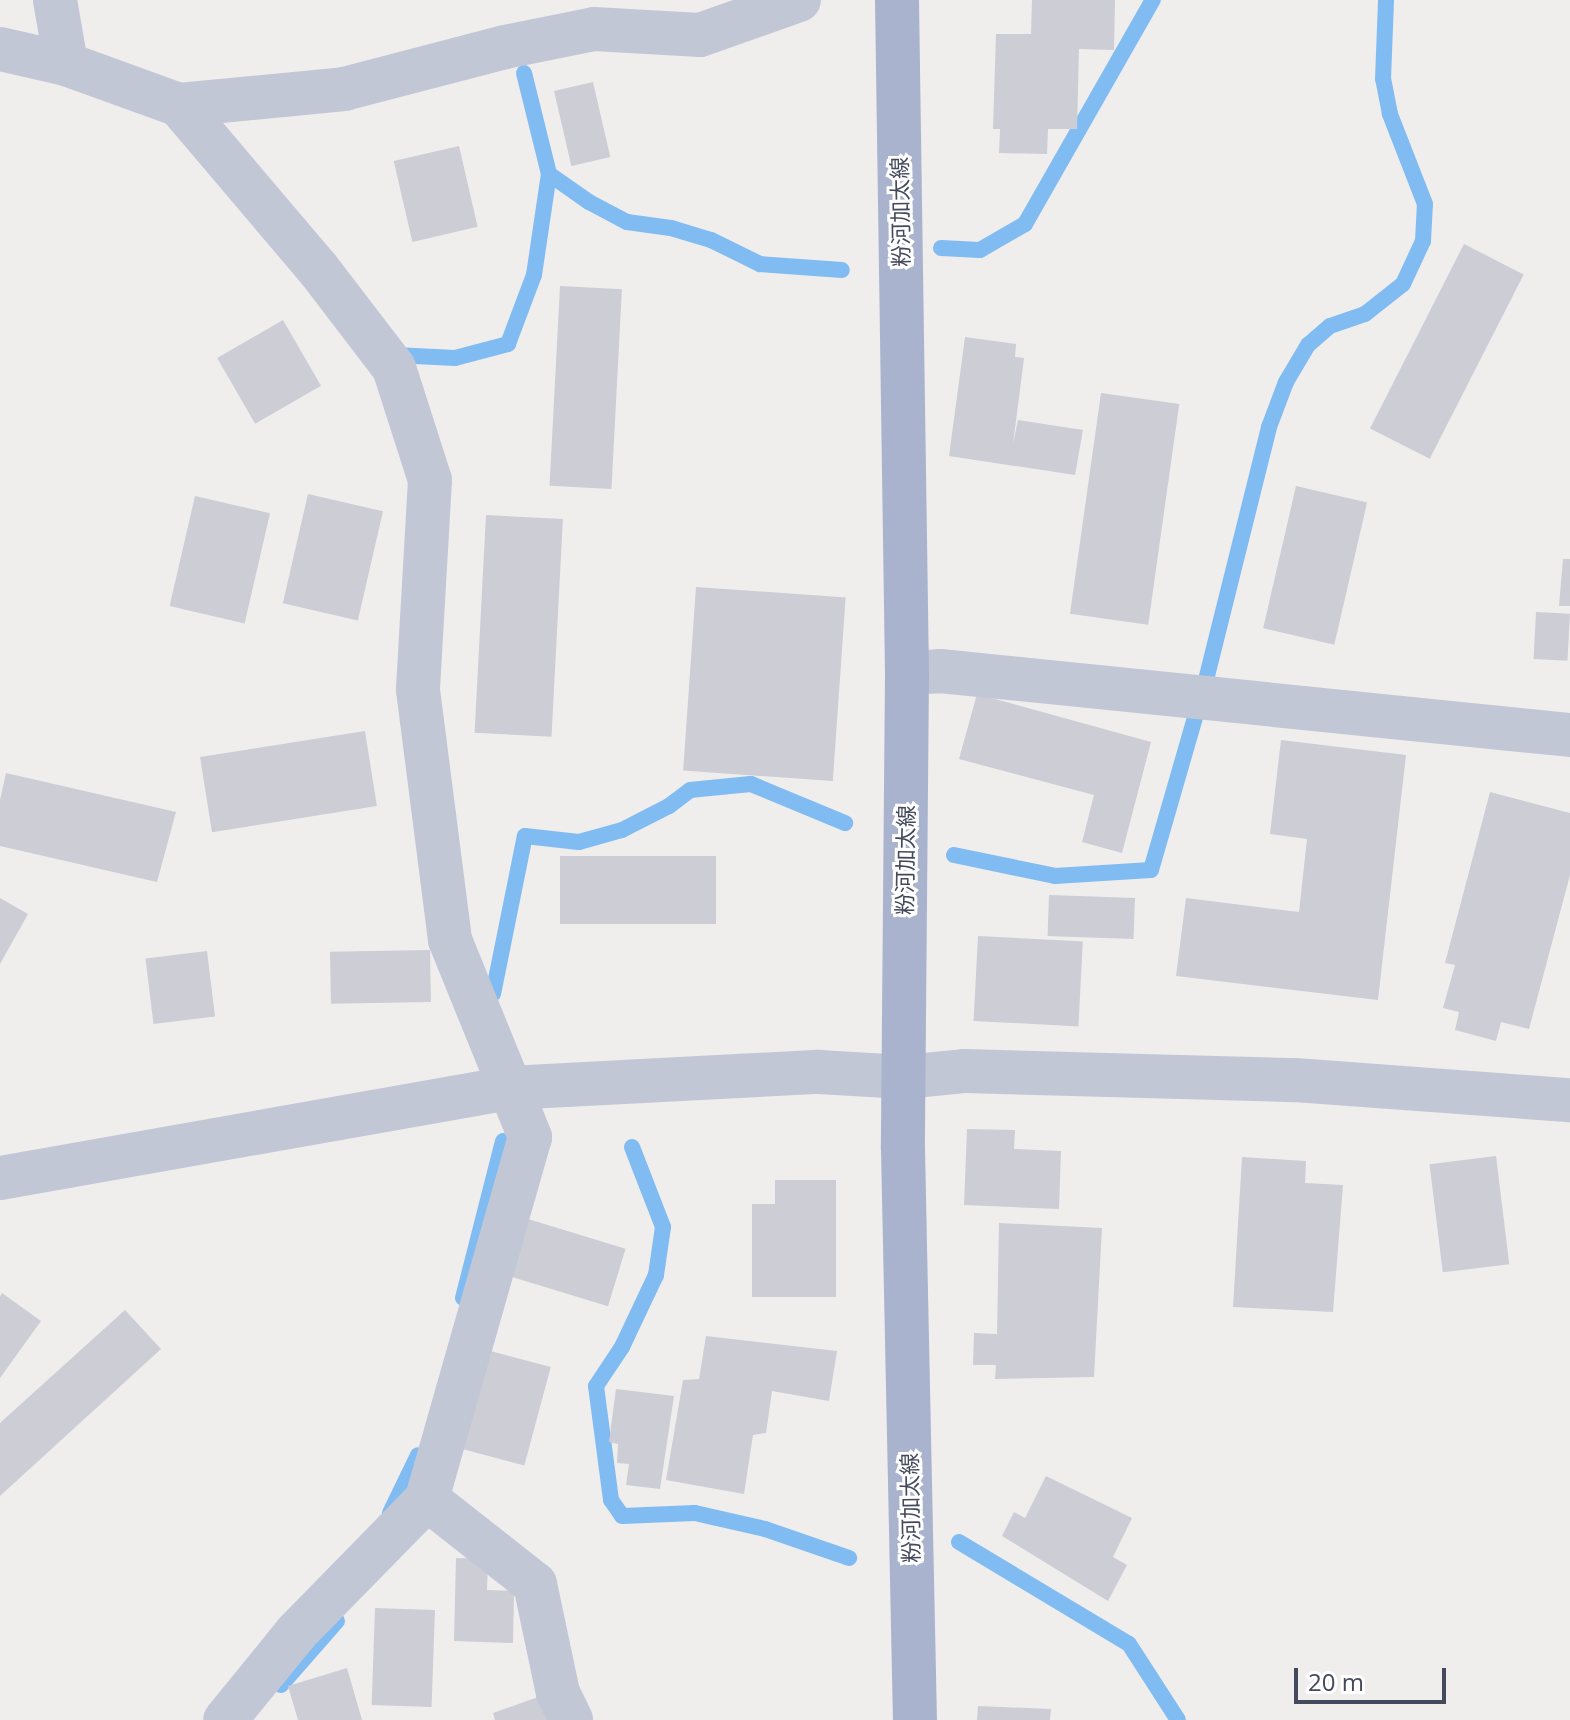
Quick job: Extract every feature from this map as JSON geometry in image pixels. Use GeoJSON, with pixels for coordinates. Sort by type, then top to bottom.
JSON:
{"type":"FeatureCollection","features":[{"type":"Feature","properties":{"kind":"main road","name":"粉河加太線"},"geometry":{"type":"LineString","coordinates":[[897,0],[907,673],[904,1077],[915,1720]]}},
{"type":"Feature","properties":{"kind":"street"},"geometry":{"type":"LineString","coordinates":[[55,0],[66,64]]}},
{"type":"Feature","properties":{"kind":"street"},"geometry":{"type":"LineString","coordinates":[[0,49],[66,64],[179,105],[344,89],[505,47],[594,29],[700,35],[799,0]]}},
{"type":"Feature","properties":{"kind":"street"},"geometry":{"type":"LineString","coordinates":[[179,105],[319,270],[394,368],[430,480],[418,690],[450,940],[530,1137],[427,1499],[296,1633],[225,1720]]}},
{"type":"Feature","properties":{"kind":"street"},"geometry":{"type":"LineString","coordinates":[[907,673],[940,671],[1570,735]]}},
{"type":"Feature","properties":{"kind":"street"},"geometry":{"type":"LineString","coordinates":[[0,1178],[509,1088],[819,1072],[904,1077],[964,1071],[1295,1080],[1570,1100]]}},
{"type":"Feature","properties":{"kind":"street"},"geometry":{"type":"LineString","coordinates":[[427,1499],[535,1584],[558,1693],[571,1720]]}},
{"type":"Feature","properties":{"kind":"building"},"geometry":{"type":"Polygon","coordinates":[[[1032,0],[1115,0],[1114,50],[1079,49],[1077,129],[1048,129],[1047,154],[999,153],[1000,129],[993,129],[996,34],[1031,34],[1032,0]]]}},
{"type":"Feature","properties":{"kind":"building"},"geometry":{"type":"Polygon","coordinates":[[[593,82],[610,157],[571,166],[554,91],[593,82]]]}},
{"type":"Feature","properties":{"kind":"building"},"geometry":{"type":"Polygon","coordinates":[[[459,146],[478,227],[412,242],[394,161],[459,146]]]}},
{"type":"Feature","properties":{"kind":"building"},"geometry":{"type":"Polygon","coordinates":[[[1464,244],[1524,274],[1430,459],[1370,428],[1464,244]]]}},
{"type":"Feature","properties":{"kind":"building"},"geometry":{"type":"Polygon","coordinates":[[[560,286],[622,289],[611,489],[550,486],[560,286]]]}},
{"type":"Feature","properties":{"kind":"building"},"geometry":{"type":"Polygon","coordinates":[[[283,320],[321,386],[255,424],[217,358],[283,320]]]}},
{"type":"Feature","properties":{"kind":"building"},"geometry":{"type":"Polygon","coordinates":[[[965,337],[1016,344],[1015,357],[1024,358],[1013,444],[1018,420],[1083,430],[1075,475],[949,456],[965,337]]]}},
{"type":"Feature","properties":{"kind":"building"},"geometry":{"type":"Polygon","coordinates":[[[1101,393],[1179,404],[1148,625],[1070,614],[1101,393]]]}},
{"type":"Feature","properties":{"kind":"building"},"geometry":{"type":"Polygon","coordinates":[[[1296,486],[1367,502],[1334,645],[1263,628],[1296,486]]]}},
{"type":"Feature","properties":{"kind":"building"},"geometry":{"type":"Polygon","coordinates":[[[308,494],[383,511],[358,620],[283,603],[308,494]]]}},
{"type":"Feature","properties":{"kind":"building"},"geometry":{"type":"Polygon","coordinates":[[[195,496],[270,513],[245,623],[170,606],[195,496]]]}},
{"type":"Feature","properties":{"kind":"building"},"geometry":{"type":"Polygon","coordinates":[[[486,515],[563,519],[551,737],[475,733],[486,515]]]}},
{"type":"Feature","properties":{"kind":"building"},"geometry":{"type":"Polygon","coordinates":[[[1563,559],[1570,559],[1570,606],[1559,606],[1563,559]]]}},
{"type":"Feature","properties":{"kind":"building"},"geometry":{"type":"Polygon","coordinates":[[[696,587],[846,597],[833,781],[683,771],[696,587]]]}},
{"type":"Feature","properties":{"kind":"building"},"geometry":{"type":"Polygon","coordinates":[[[1536,612],[1570,614],[1567,661],[1534,659],[1536,612]]]}},
{"type":"Feature","properties":{"kind":"building"},"geometry":{"type":"Polygon","coordinates":[[[977,694],[1151,742],[1122,853],[1082,842],[1094,795],[959,759],[977,694]]]}},
{"type":"Feature","properties":{"kind":"building"},"geometry":{"type":"Polygon","coordinates":[[[365,731],[377,806],[212,832],[200,757],[365,731]]]}},
{"type":"Feature","properties":{"kind":"building"},"geometry":{"type":"Polygon","coordinates":[[[1281,740],[1406,755],[1378,1000],[1176,976],[1186,898],[1299,912],[1307,839],[1270,834],[1281,740]]]}},
{"type":"Feature","properties":{"kind":"building"},"geometry":{"type":"Polygon","coordinates":[[[6,773],[176,812],[157,882],[0,846],[0,800],[6,773]]]}},
{"type":"Feature","properties":{"kind":"building"},"geometry":{"type":"Polygon","coordinates":[[[1490,792],[1570,813],[1570,875],[1529,1029],[1501,1022],[1496,1041],[1455,1030],[1459,1012],[1443,1008],[1455,965],[1445,963],[1490,792]]]}},
{"type":"Feature","properties":{"kind":"building"},"geometry":{"type":"Polygon","coordinates":[[[560,856],[716,856],[716,924],[560,924],[560,856]]]}},
{"type":"Feature","properties":{"kind":"building"},"geometry":{"type":"Polygon","coordinates":[[[1049,895],[1135,898],[1134,939],[1048,936],[1049,895]]]}},
{"type":"Feature","properties":{"kind":"building"},"geometry":{"type":"Polygon","coordinates":[[[0,898],[28,914],[0,964],[0,898]]]}},
{"type":"Feature","properties":{"kind":"building"},"geometry":{"type":"Polygon","coordinates":[[[978,936],[1083,941],[1078,1026],[974,1021],[978,936]]]}},
{"type":"Feature","properties":{"kind":"building"},"geometry":{"type":"Polygon","coordinates":[[[430,950],[431,1002],[331,1004],[330,952],[430,950]]]}},
{"type":"Feature","properties":{"kind":"building"},"geometry":{"type":"Polygon","coordinates":[[[207,951],[215,1017],[154,1024],[145,959],[207,951]]]}},
{"type":"Feature","properties":{"kind":"building"},"geometry":{"type":"Polygon","coordinates":[[[967,1129],[1015,1130],[1014,1149],[1061,1151],[1059,1209],[964,1205],[967,1129]]]}},
{"type":"Feature","properties":{"kind":"building"},"geometry":{"type":"Polygon","coordinates":[[[1496,1156],[1509,1264],[1443,1272],[1429,1164],[1496,1156]]]}},
{"type":"Feature","properties":{"kind":"building"},"geometry":{"type":"Polygon","coordinates":[[[1242,1157],[1306,1161],[1305,1183],[1343,1185],[1333,1312],[1233,1307],[1242,1157]]]}},
{"type":"Feature","properties":{"kind":"building"},"geometry":{"type":"Polygon","coordinates":[[[775,1180],[836,1180],[836,1297],[752,1297],[752,1204],[775,1204],[775,1180]]]}},
{"type":"Feature","properties":{"kind":"building"},"geometry":{"type":"Polygon","coordinates":[[[528,1219],[626,1249],[608,1306],[510,1276],[528,1219]]]}},
{"type":"Feature","properties":{"kind":"building"},"geometry":{"type":"Polygon","coordinates":[[[999,1223],[1102,1228],[1094,1377],[995,1379],[996,1365],[973,1365],[974,1333],[997,1334],[999,1223]]]}},
{"type":"Feature","properties":{"kind":"building"},"geometry":{"type":"Polygon","coordinates":[[[2,1293],[41,1321],[0,1378],[0,1297],[2,1293]]]}},
{"type":"Feature","properties":{"kind":"building"},"geometry":{"type":"Polygon","coordinates":[[[125,1310],[161,1349],[0,1496],[0,1423],[125,1310]]]}},
{"type":"Feature","properties":{"kind":"building"},"geometry":{"type":"Polygon","coordinates":[[[706,1336],[837,1351],[829,1401],[772,1391],[766,1433],[753,1435],[744,1494],[666,1480],[683,1380],[699,1379],[706,1336]]]}},
{"type":"Feature","properties":{"kind":"building"},"geometry":{"type":"Polygon","coordinates":[[[487,1350],[551,1367],[524,1466],[461,1449],[487,1350]]]}},
{"type":"Feature","properties":{"kind":"building"},"geometry":{"type":"Polygon","coordinates":[[[616,1389],[674,1396],[660,1489],[626,1485],[629,1464],[617,1463],[618,1444],[609,1442],[616,1389]]]}},
{"type":"Feature","properties":{"kind":"building"},"geometry":{"type":"Polygon","coordinates":[[[1046,1476],[1132,1518],[1113,1557],[1127,1565],[1108,1601],[1002,1536],[1014,1512],[1025,1518],[1046,1476]]]}},
{"type":"Feature","properties":{"kind":"building"},"geometry":{"type":"Polygon","coordinates":[[[456,1558],[488,1559],[487,1590],[514,1591],[513,1643],[454,1641],[456,1558]]]}},
{"type":"Feature","properties":{"kind":"building"},"geometry":{"type":"Polygon","coordinates":[[[375,1608],[435,1610],[432,1707],[372,1705],[375,1608]]]}},
{"type":"Feature","properties":{"kind":"building"},"geometry":{"type":"Polygon","coordinates":[[[347,1668],[362,1720],[298,1720],[288,1686],[347,1668]]]}},
{"type":"Feature","properties":{"kind":"building"},"geometry":{"type":"Polygon","coordinates":[[[541,1696],[549,1720],[495,1720],[493,1713],[541,1696]]]}},
{"type":"Feature","properties":{"kind":"building"},"geometry":{"type":"Polygon","coordinates":[[[978,1706],[1051,1709],[1050,1720],[977,1720],[978,1706]]]}},
{"type":"Feature","properties":{"kind":"waterway"},"geometry":{"type":"LineString","coordinates":[[941,248],[980,250],[1025,224],[1153,0]]}},
{"type":"Feature","properties":{"kind":"waterway"},"geometry":{"type":"LineString","coordinates":[[954,855],[1055,876],[1151,870],[1206,680],[1269,427],[1286,382],[1308,345],[1330,326],[1365,314],[1403,284],[1423,241],[1425,204],[1390,114],[1383,79],[1386,0]]}},
{"type":"Feature","properties":{"kind":"waterway"},"geometry":{"type":"LineString","coordinates":[[395,355],[455,358],[508,344],[534,275],[549,174],[524,73]]}},
{"type":"Feature","properties":{"kind":"waterway"},"geometry":{"type":"LineString","coordinates":[[549,174],[589,202],[627,222],[671,228],[711,240],[760,264],[842,270]]}},
{"type":"Feature","properties":{"kind":"waterway"},"geometry":{"type":"LineString","coordinates":[[493,994],[525,836],[579,842],[622,830],[669,806],[690,790],[751,784],[845,823]]}},
{"type":"Feature","properties":{"kind":"waterway"},"geometry":{"type":"LineString","coordinates":[[463,1298],[503,1141]]}},
{"type":"Feature","properties":{"kind":"waterway"},"geometry":{"type":"LineString","coordinates":[[632,1147],[663,1227],[656,1275],[622,1347],[596,1386],[611,1500],[622,1516],[695,1513],[765,1529],[849,1558]]}},
{"type":"Feature","properties":{"kind":"waterway"},"geometry":{"type":"LineString","coordinates":[[390,1513],[418,1455]]}},
{"type":"Feature","properties":{"kind":"waterway"},"geometry":{"type":"LineString","coordinates":[[959,1542],[1129,1644],[1178,1720]]}},
{"type":"Feature","properties":{"kind":"waterway"},"geometry":{"type":"LineString","coordinates":[[281,1685],[337,1621]]}}]}
